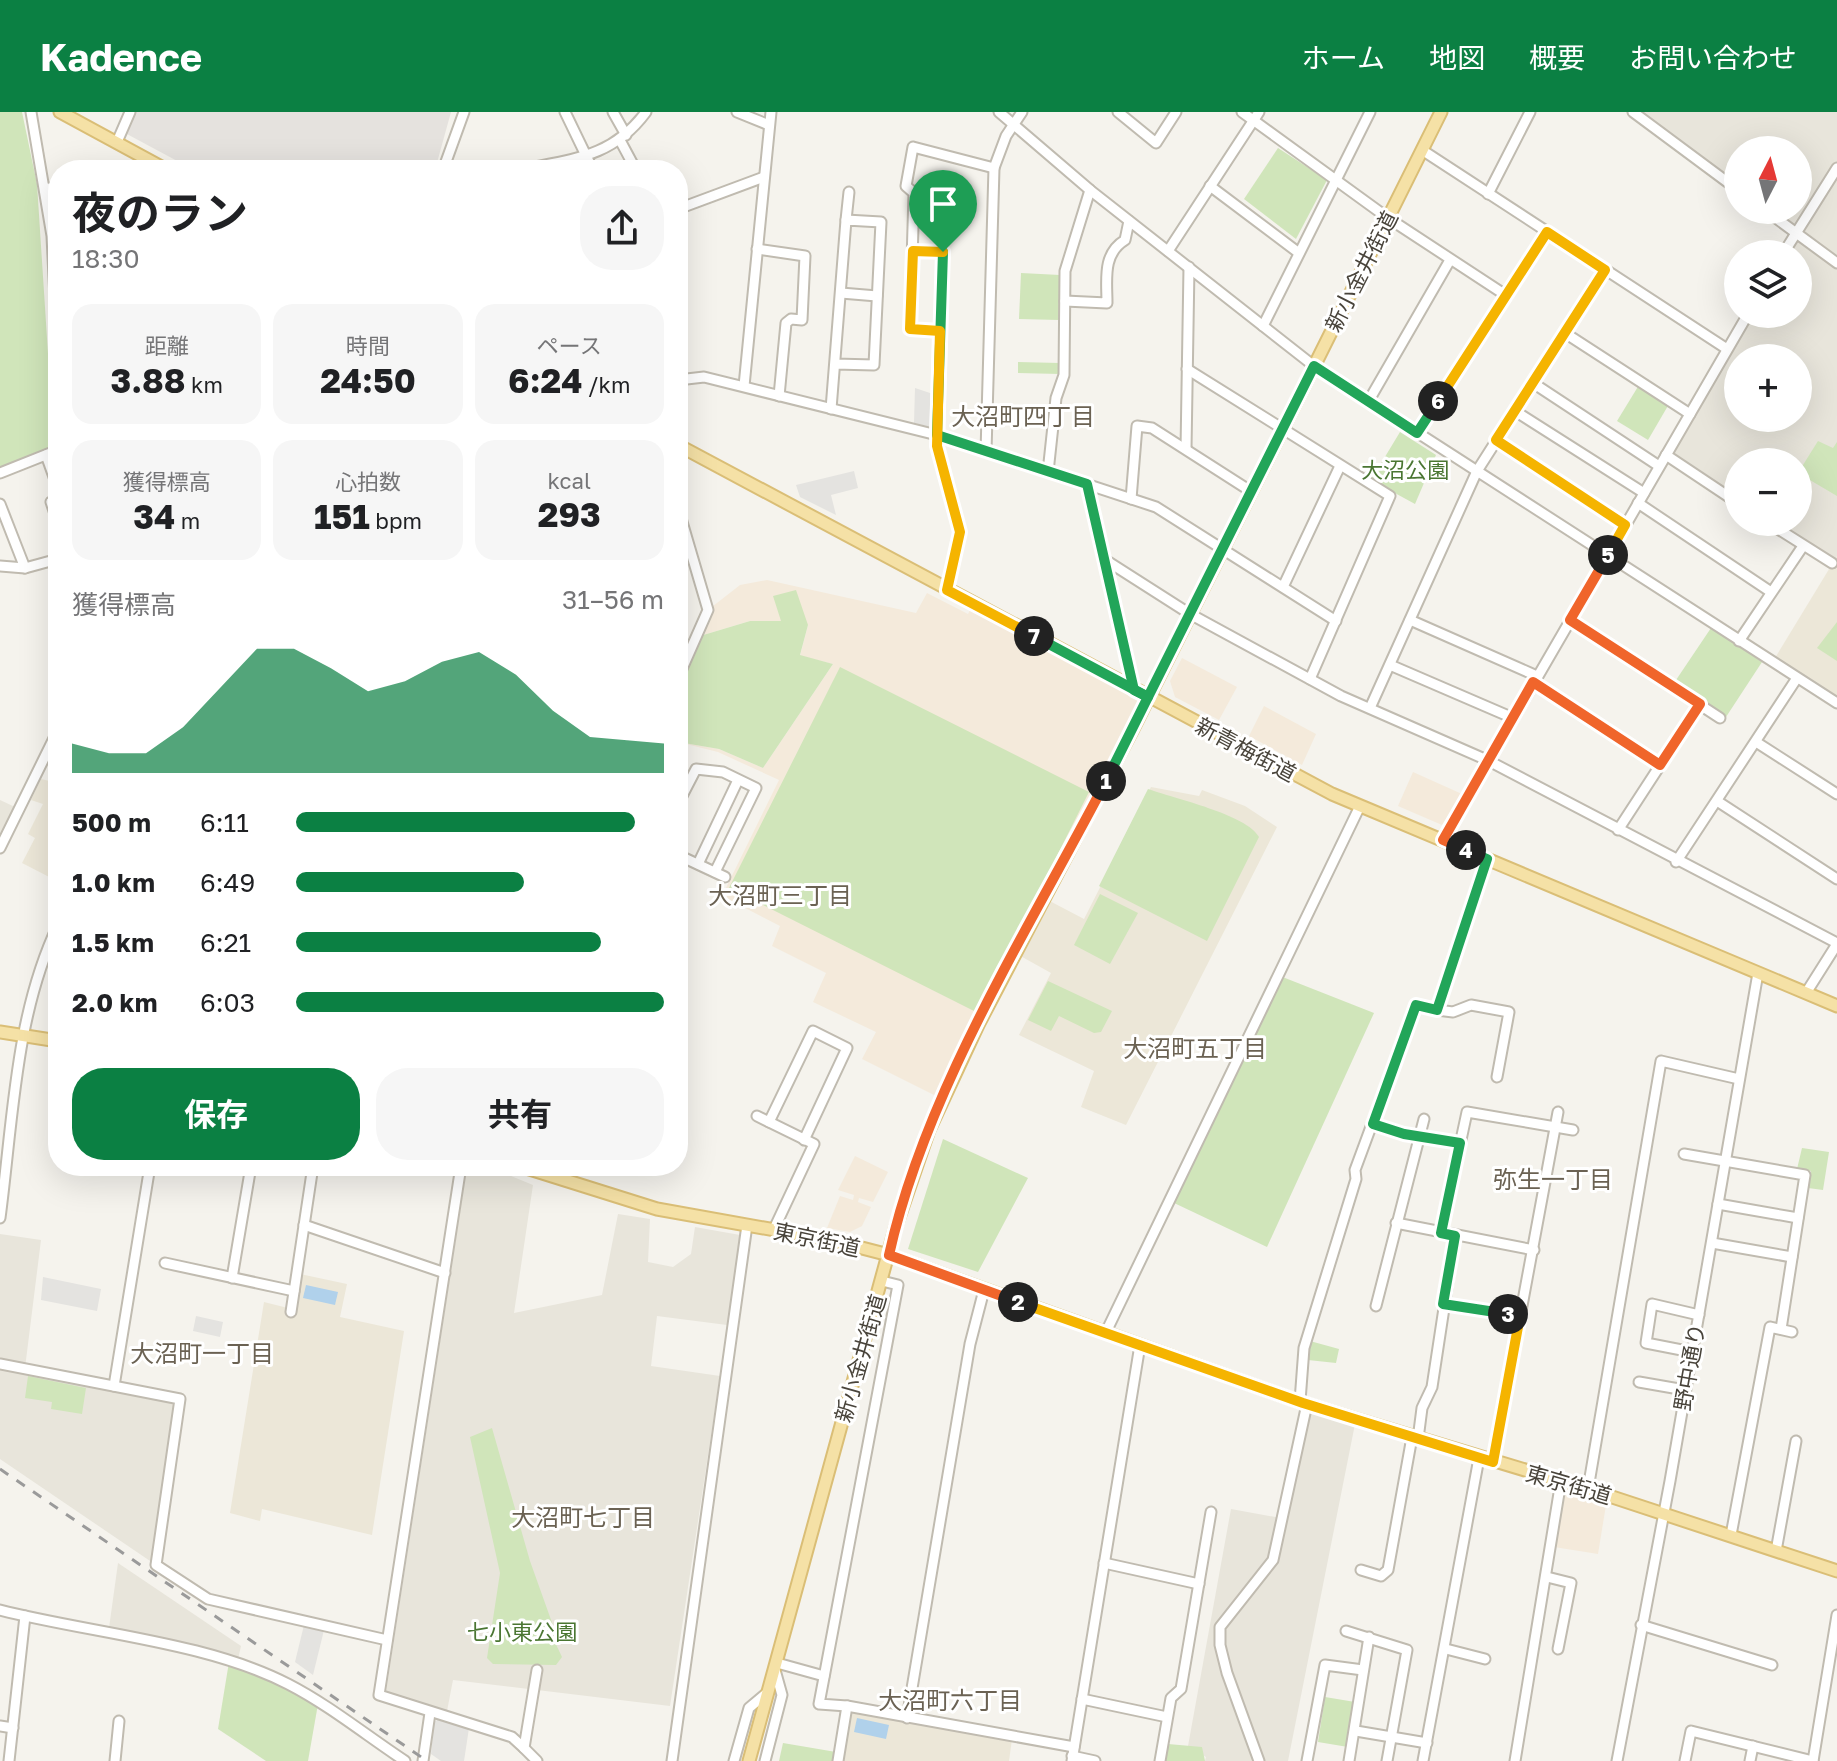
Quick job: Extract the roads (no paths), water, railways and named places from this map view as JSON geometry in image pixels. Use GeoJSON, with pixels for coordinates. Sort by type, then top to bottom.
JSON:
{"type":"FeatureCollection","features":[{"type":"Feature","properties":{"kind":"main road"},"geometry":{"type":"LineString","coordinates":[[60,112],[149,160]]}},
{"type":"Feature","properties":{"kind":"main road","name":"新小金井街道"},"geometry":{"type":"LineString","coordinates":[[749,1761],[889,1255],[917,1161],[942,1099],[1252,492],[1441,112]]}},
{"type":"Feature","properties":{"kind":"main road","name":"新青梅街道"},"geometry":{"type":"LineString","coordinates":[[688,450],[1303,780],[1837,1006]]}},
{"type":"Feature","properties":{"kind":"main road"},"geometry":{"type":"LineString","coordinates":[[0,1032],[48,1039]]}},
{"type":"Feature","properties":{"kind":"main road","name":"東京街道"},"geometry":{"type":"LineString","coordinates":[[551,1176],[644,1206],[774,1229],[889,1255],[1303,1403],[1588,1489],[1837,1571]]}},
{"type":"Feature","properties":{"kind":"street"},"geometry":{"type":"LineString","coordinates":[[31,112],[48,211]]}},
{"type":"Feature","properties":{"kind":"street"},"geometry":{"type":"LineString","coordinates":[[117,142],[130,112]]}},
{"type":"Feature","properties":{"kind":"street"},"geometry":{"type":"LineString","coordinates":[[447,160],[464,112]]}},
{"type":"Feature","properties":{"kind":"street"},"geometry":{"type":"LineString","coordinates":[[565,112],[587,160]]}},
{"type":"Feature","properties":{"kind":"street"},"geometry":{"type":"LineString","coordinates":[[613,112],[632,160]]}},
{"type":"Feature","properties":{"kind":"street"},"geometry":{"type":"LineString","coordinates":[[566,160],[585,156],[624,138],[646,112]]}},
{"type":"Feature","properties":{"kind":"street"},"geometry":{"type":"LineString","coordinates":[[737,112],[769,125]]}},
{"type":"Feature","properties":{"kind":"street"},"geometry":{"type":"LineString","coordinates":[[744,386],[771,112]]}},
{"type":"Feature","properties":{"kind":"street"},"geometry":{"type":"LineString","coordinates":[[999,112],[1090,190],[1314,366],[1837,703]]}},
{"type":"Feature","properties":{"kind":"street"},"geometry":{"type":"LineString","coordinates":[[986,452],[994,168],[1022,112]]}},
{"type":"Feature","properties":{"kind":"street"},"geometry":{"type":"LineString","coordinates":[[1118,112],[1156,143],[1176,112]]}},
{"type":"Feature","properties":{"kind":"street"},"geometry":{"type":"LineString","coordinates":[[1242,112],[1256,116],[1336,181],[1507,296]]}},
{"type":"Feature","properties":{"kind":"street"},"geometry":{"type":"LineString","coordinates":[[1488,194],[1530,112]]}},
{"type":"Feature","properties":{"kind":"street"},"geometry":{"type":"LineString","coordinates":[[1633,112],[1724,180]]}},
{"type":"Feature","properties":{"kind":"street"},"geometry":{"type":"LineString","coordinates":[[1263,326],[1369,113]]}},
{"type":"Feature","properties":{"kind":"street"},"geometry":{"type":"LineString","coordinates":[[1168,251],[1256,116]]}},
{"type":"Feature","properties":{"kind":"street"},"geometry":{"type":"LineString","coordinates":[[940,331],[910,329],[914,193],[906,186],[913,147],[994,168]]}},
{"type":"Feature","properties":{"kind":"street"},"geometry":{"type":"LineString","coordinates":[[1422,150],[1724,347]]}},
{"type":"Feature","properties":{"kind":"street"},"geometry":{"type":"LineString","coordinates":[[1792,240],[1837,168]]}},
{"type":"Feature","properties":{"kind":"street"},"geometry":{"type":"LineString","coordinates":[[688,205],[764,177]]}},
{"type":"Feature","properties":{"kind":"street"},"geometry":{"type":"LineString","coordinates":[[1210,186],[1299,253]]}},
{"type":"Feature","properties":{"kind":"street"},"geometry":{"type":"LineString","coordinates":[[1048,472],[1056,398],[1064,375],[1065,271],[1090,190]]}},
{"type":"Feature","properties":{"kind":"street"},"geometry":{"type":"LineString","coordinates":[[831,409],[849,192]]}},
{"type":"Feature","properties":{"kind":"street"},"geometry":{"type":"LineString","coordinates":[[835,364],[874,365],[881,222],[846,220]]}},
{"type":"Feature","properties":{"kind":"street"},"geometry":{"type":"LineString","coordinates":[[1065,301],[1107,303],[1108,264],[1115,246],[1125,240],[1129,221]]}},
{"type":"Feature","properties":{"kind":"street"},"geometry":{"type":"LineString","coordinates":[[1784,224],[1837,263]]}},
{"type":"Feature","properties":{"kind":"street"},"geometry":{"type":"LineString","coordinates":[[1417,433],[1547,232]]}},
{"type":"Feature","properties":{"kind":"street"},"geometry":{"type":"LineString","coordinates":[[757,249],[805,256],[802,320],[786,323],[779,396]]}},
{"type":"Feature","properties":{"kind":"street"},"geometry":{"type":"LineString","coordinates":[[913,251],[943,252],[937,435],[960,532],[947,590]]}},
{"type":"Feature","properties":{"kind":"street"},"geometry":{"type":"LineString","coordinates":[[1368,402],[1450,260]]}},
{"type":"Feature","properties":{"kind":"street"},"geometry":{"type":"LineString","coordinates":[[1186,449],[1189,267]]}},
{"type":"Feature","properties":{"kind":"street"},"geometry":{"type":"LineString","coordinates":[[1370,708],[1477,471],[1605,270]]}},
{"type":"Feature","properties":{"kind":"street"},"geometry":{"type":"LineString","coordinates":[[841,293],[877,296]]}},
{"type":"Feature","properties":{"kind":"street"},"geometry":{"type":"LineString","coordinates":[[1565,333],[1690,414]]}},
{"type":"Feature","properties":{"kind":"street"},"geometry":{"type":"LineString","coordinates":[[1443,840],[1724,354]]}},
{"type":"Feature","properties":{"kind":"street"},"geometry":{"type":"LineString","coordinates":[[1187,369],[1390,496],[1310,679]]}},
{"type":"Feature","properties":{"kind":"street"},"geometry":{"type":"LineString","coordinates":[[688,379],[704,377],[744,386],[937,435],[1156,507],[1336,621]]}},
{"type":"Feature","properties":{"kind":"street"},"geometry":{"type":"LineString","coordinates":[[1533,383],[1659,466]]}},
{"type":"Feature","properties":{"kind":"street"},"geometry":{"type":"LineString","coordinates":[[1515,411],[1644,493]]}},
{"type":"Feature","properties":{"kind":"street"},"geometry":{"type":"LineString","coordinates":[[1131,499],[1137,426],[1152,428],[1252,492]]}},
{"type":"Feature","properties":{"kind":"street"},"geometry":{"type":"LineString","coordinates":[[1496,440],[1625,525]]}},
{"type":"Feature","properties":{"kind":"street"},"geometry":{"type":"LineString","coordinates":[[0,473],[46,455],[48,460]]}},
{"type":"Feature","properties":{"kind":"street"},"geometry":{"type":"LineString","coordinates":[[1666,455],[1724,494]]}},
{"type":"Feature","properties":{"kind":"street"},"geometry":{"type":"LineString","coordinates":[[1283,587],[1340,466]]}},
{"type":"Feature","properties":{"kind":"street"},"geometry":{"type":"LineString","coordinates":[[1087,484],[1134,690]]}},
{"type":"Feature","properties":{"kind":"street"},"geometry":{"type":"LineString","coordinates":[[1638,503],[1771,592]]}},
{"type":"Feature","properties":{"kind":"street"},"geometry":{"type":"LineString","coordinates":[[0,504],[25,568]]}},
{"type":"Feature","properties":{"kind":"street"},"geometry":{"type":"LineString","coordinates":[[1788,536],[1832,563]]}},
{"type":"Feature","properties":{"kind":"street"},"geometry":{"type":"LineString","coordinates":[[688,542],[708,610],[688,655]]}},
{"type":"Feature","properties":{"kind":"street"},"geometry":{"type":"LineString","coordinates":[[1739,641],[1803,546]]}},
{"type":"Feature","properties":{"kind":"street"},"geometry":{"type":"LineString","coordinates":[[1107,561],[1190,614],[1310,679],[1487,760],[1676,862],[1837,943],[1806,993]]}},
{"type":"Feature","properties":{"kind":"street"},"geometry":{"type":"LineString","coordinates":[[0,566],[25,568],[48,562]]}},
{"type":"Feature","properties":{"kind":"street"},"geometry":{"type":"LineString","coordinates":[[1410,620],[1535,679],[1660,765]]}},
{"type":"Feature","properties":{"kind":"street"},"geometry":{"type":"LineString","coordinates":[[1570,620],[1720,718]]}},
{"type":"Feature","properties":{"kind":"street"},"geometry":{"type":"LineString","coordinates":[[1390,665],[1513,718]]}},
{"type":"Feature","properties":{"kind":"street"},"geometry":{"type":"LineString","coordinates":[[1676,862],[1797,678]]}},
{"type":"Feature","properties":{"kind":"street"},"geometry":{"type":"LineString","coordinates":[[1618,830],[1700,704]]}},
{"type":"Feature","properties":{"kind":"street"},"geometry":{"type":"LineString","coordinates":[[1756,742],[1837,794]]}},
{"type":"Feature","properties":{"kind":"street"},"geometry":{"type":"LineString","coordinates":[[0,848],[48,750]]}},
{"type":"Feature","properties":{"kind":"street"},"geometry":{"type":"LineString","coordinates":[[688,786],[696,769],[723,772],[756,788],[715,872]]}},
{"type":"Feature","properties":{"kind":"street"},"geometry":{"type":"LineString","coordinates":[[698,864],[738,780]]}},
{"type":"Feature","properties":{"kind":"street"},"geometry":{"type":"LineString","coordinates":[[1717,801],[1837,879]]}},
{"type":"Feature","properties":{"kind":"street"},"geometry":{"type":"LineString","coordinates":[[1106,1332],[1360,806]]}},
{"type":"Feature","properties":{"kind":"street"},"geometry":{"type":"LineString","coordinates":[[1437,1010],[1487,859]]}},
{"type":"Feature","properties":{"kind":"street"},"geometry":{"type":"LineString","coordinates":[[688,860],[725,877]]}},
{"type":"Feature","properties":{"kind":"street"},"geometry":{"type":"LineString","coordinates":[[0,1218],[4,1154],[36,974],[48,947]]}},
{"type":"Feature","properties":{"kind":"street","name":"野中通り"},"geometry":{"type":"LineString","coordinates":[[1617,1761],[1758,973]]}},
{"type":"Feature","properties":{"kind":"street"},"geometry":{"type":"LineString","coordinates":[[1259,1761],[1227,1673],[1220,1645],[1220,1627],[1273,1560],[1303,1403],[1304,1348],[1356,1179],[1355,1170],[1416,1005],[1453,1012],[1471,1005],[1509,1012],[1497,1077]]}},
{"type":"Feature","properties":{"kind":"street"},"geometry":{"type":"LineString","coordinates":[[769,1122],[813,1031],[847,1048],[804,1140]]}},
{"type":"Feature","properties":{"kind":"street"},"geometry":{"type":"LineString","coordinates":[[1588,1489],[1661,1061],[1739,1079]]}},
{"type":"Feature","properties":{"kind":"street"},"geometry":{"type":"LineString","coordinates":[[1441,1233],[1467,1112],[1573,1130]]}},
{"type":"Feature","properties":{"kind":"street"},"geometry":{"type":"LineString","coordinates":[[1493,1462],[1526,1271],[1534,1250],[1558,1112]]}},
{"type":"Feature","properties":{"kind":"street"},"geometry":{"type":"LineString","coordinates":[[757,1116],[814,1144],[774,1229]]}},
{"type":"Feature","properties":{"kind":"street"},"geometry":{"type":"LineString","coordinates":[[1376,1306],[1424,1119]]}},
{"type":"Feature","properties":{"kind":"street"},"geometry":{"type":"LineString","coordinates":[[1373,1124],[1460,1143]]}},
{"type":"Feature","properties":{"kind":"street"},"geometry":{"type":"LineString","coordinates":[[1684,1154],[1805,1175],[1781,1329]]}},
{"type":"Feature","properties":{"kind":"street"},"geometry":{"type":"LineString","coordinates":[[114,1386],[148,1176]]}},
{"type":"Feature","properties":{"kind":"street"},"geometry":{"type":"LineString","coordinates":[[232,1278],[249,1176]]}},
{"type":"Feature","properties":{"kind":"street"},"geometry":{"type":"LineString","coordinates":[[291,1312],[311,1176]]}},
{"type":"Feature","properties":{"kind":"street"},"geometry":{"type":"LineString","coordinates":[[460,1176],[380,1697],[512,1737],[537,1761]]}},
{"type":"Feature","properties":{"kind":"street"},"geometry":{"type":"LineString","coordinates":[[1718,1204],[1798,1218]]}},
{"type":"Feature","properties":{"kind":"street"},"geometry":{"type":"LineString","coordinates":[[1396,1223],[1534,1250]]}},
{"type":"Feature","properties":{"kind":"street"},"geometry":{"type":"LineString","coordinates":[[304,1225],[445,1273]]}},
{"type":"Feature","properties":{"kind":"street"},"geometry":{"type":"LineString","coordinates":[[672,1761],[747,1225]]}},
{"type":"Feature","properties":{"kind":"street"},"geometry":{"type":"LineString","coordinates":[[1361,1570],[1381,1576],[1388,1570],[1422,1408],[1432,1387],[1455,1236]]}},
{"type":"Feature","properties":{"kind":"street"},"geometry":{"type":"LineString","coordinates":[[1712,1243],[1792,1257]]}},
{"type":"Feature","properties":{"kind":"street"},"geometry":{"type":"LineString","coordinates":[[165,1263],[294,1291]]}},
{"type":"Feature","properties":{"kind":"street"},"geometry":{"type":"LineString","coordinates":[[882,1281],[898,1285],[819,1704],[847,1706],[907,1718],[1095,1761]]}},
{"type":"Feature","properties":{"kind":"street"},"geometry":{"type":"LineString","coordinates":[[907,1718],[970,1344],[984,1290]]}},
{"type":"Feature","properties":{"kind":"street"},"geometry":{"type":"LineString","coordinates":[[1443,1304],[1520,1316]]}},
{"type":"Feature","properties":{"kind":"street"},"geometry":{"type":"LineString","coordinates":[[1692,1352],[1646,1343],[1652,1304],[1699,1315]]}},
{"type":"Feature","properties":{"kind":"street"},"geometry":{"type":"LineString","coordinates":[[1731,1535],[1770,1327],[1792,1332]]}},
{"type":"Feature","properties":{"kind":"street"},"geometry":{"type":"LineString","coordinates":[[1073,1755],[1140,1345]]}},
{"type":"Feature","properties":{"kind":"street"},"geometry":{"type":"LineString","coordinates":[[0,1364],[180,1399],[156,1565],[208,1599],[387,1640]]}},
{"type":"Feature","properties":{"kind":"street"},"geometry":{"type":"LineString","coordinates":[[1639,1382],[1685,1390]]}},
{"type":"Feature","properties":{"kind":"street"},"geometry":{"type":"LineString","coordinates":[[1776,1551],[1796,1441]]}},
{"type":"Feature","properties":{"kind":"street"},"geometry":{"type":"LineString","coordinates":[[1423,1761],[1479,1458]]}},
{"type":"Feature","properties":{"kind":"street"},"geometry":{"type":"LineString","coordinates":[[1515,1761],[1561,1481]]}},
{"type":"Feature","properties":{"kind":"street"},"geometry":{"type":"LineString","coordinates":[[1160,1761],[1171,1698],[1181,1689],[1211,1512]]}},
{"type":"Feature","properties":{"kind":"street"},"geometry":{"type":"LineString","coordinates":[[1104,1563],[1199,1584]]}},
{"type":"Feature","properties":{"kind":"street"},"geometry":{"type":"LineString","coordinates":[[1547,1577],[1571,1583],[1558,1649]]}},
{"type":"Feature","properties":{"kind":"street"},"geometry":{"type":"LineString","coordinates":[[0,1610],[197,1653],[253,1670],[289,1684],[405,1761]]}},
{"type":"Feature","properties":{"kind":"street"},"geometry":{"type":"LineString","coordinates":[[1685,1761],[1691,1731],[1813,1761],[1837,1615]]}},
{"type":"Feature","properties":{"kind":"street"},"geometry":{"type":"LineString","coordinates":[[9,1761],[25,1616]]}},
{"type":"Feature","properties":{"kind":"street"},"geometry":{"type":"LineString","coordinates":[[1641,1625],[1772,1665]]}},
{"type":"Feature","properties":{"kind":"street"},"geometry":{"type":"LineString","coordinates":[[1346,1631],[1407,1650],[1387,1761]]}},
{"type":"Feature","properties":{"kind":"street"},"geometry":{"type":"LineString","coordinates":[[1349,1761],[1369,1637]]}},
{"type":"Feature","properties":{"kind":"street"},"geometry":{"type":"LineString","coordinates":[[1446,1649],[1485,1659]]}},
{"type":"Feature","properties":{"kind":"street"},"geometry":{"type":"LineString","coordinates":[[1307,1761],[1325,1665],[1363,1670]]}},
{"type":"Feature","properties":{"kind":"street"},"geometry":{"type":"LineString","coordinates":[[765,1761],[782,1695],[776,1666],[824,1676]]}},
{"type":"Feature","properties":{"kind":"street"},"geometry":{"type":"LineString","coordinates":[[524,1748],[537,1670]]}},
{"type":"Feature","properties":{"kind":"street"},"geometry":{"type":"LineString","coordinates":[[734,1761],[749,1708],[768,1692]]}},
{"type":"Feature","properties":{"kind":"street"},"geometry":{"type":"LineString","coordinates":[[1082,1699],[1167,1717]]}},
{"type":"Feature","properties":{"kind":"street"},"geometry":{"type":"LineString","coordinates":[[838,1761],[847,1706]]}},
{"type":"Feature","properties":{"kind":"street"},"geometry":{"type":"LineString","coordinates":[[423,1761],[430,1713]]}},
{"type":"Feature","properties":{"kind":"street"},"geometry":{"type":"LineString","coordinates":[[115,1761],[119,1721]]}},
{"type":"Feature","properties":{"kind":"street"},"geometry":{"type":"LineString","coordinates":[[0,1726],[13,1728]]}},
{"type":"Feature","properties":{"kind":"street"},"geometry":{"type":"LineString","coordinates":[[1356,1731],[1427,1743]]}},
{"type":"Feature","properties":{"kind":"street"},"geometry":{"type":"LineString","coordinates":[[1750,1761],[1753,1746]]}},
{"type":"Feature","properties":{"kind":"water"},"geometry":{"type":"Polygon","coordinates":[[[306,1285],[338,1292],[335,1305],[303,1298],[306,1285]]]}},
{"type":"Feature","properties":{"kind":"water"},"geometry":{"type":"Polygon","coordinates":[[[857,1718],[889,1725],[886,1739],[854,1732],[857,1718]]]}},
{"type":"Feature","properties":{"kind":"railway"},"geometry":{"type":"LineString","coordinates":[[0,1469],[427,1761]]}},
{"type":"Feature","properties":{"kind":"district","name":"大沼町四丁目"},"geometry":{"type":"Point","coordinates":[1023,415]}},
{"type":"Feature","properties":{"kind":"district","name":"大沼町三丁目"},"geometry":{"type":"Point","coordinates":[780,894]}},
{"type":"Feature","properties":{"kind":"district","name":"大沼町五丁目"},"geometry":{"type":"Point","coordinates":[1195,1047]}},
{"type":"Feature","properties":{"kind":"district","name":"弥生一丁目"},"geometry":{"type":"Point","coordinates":[1553,1178]}},
{"type":"Feature","properties":{"kind":"district","name":"大沼町一丁目"},"geometry":{"type":"Point","coordinates":[202,1352]}},
{"type":"Feature","properties":{"kind":"district","name":"大沼町七丁目"},"geometry":{"type":"Point","coordinates":[583,1516]}},
{"type":"Feature","properties":{"kind":"district","name":"大沼町六丁目"},"geometry":{"type":"Point","coordinates":[950,1699]}},
{"type":"Feature","properties":{"kind":"park label","name":"大沼公園"},"geometry":{"type":"Point","coordinates":[1405,469]}},
{"type":"Feature","properties":{"kind":"park label","name":"七小東公園"},"geometry":{"type":"Point","coordinates":[522,1631]}}]}
